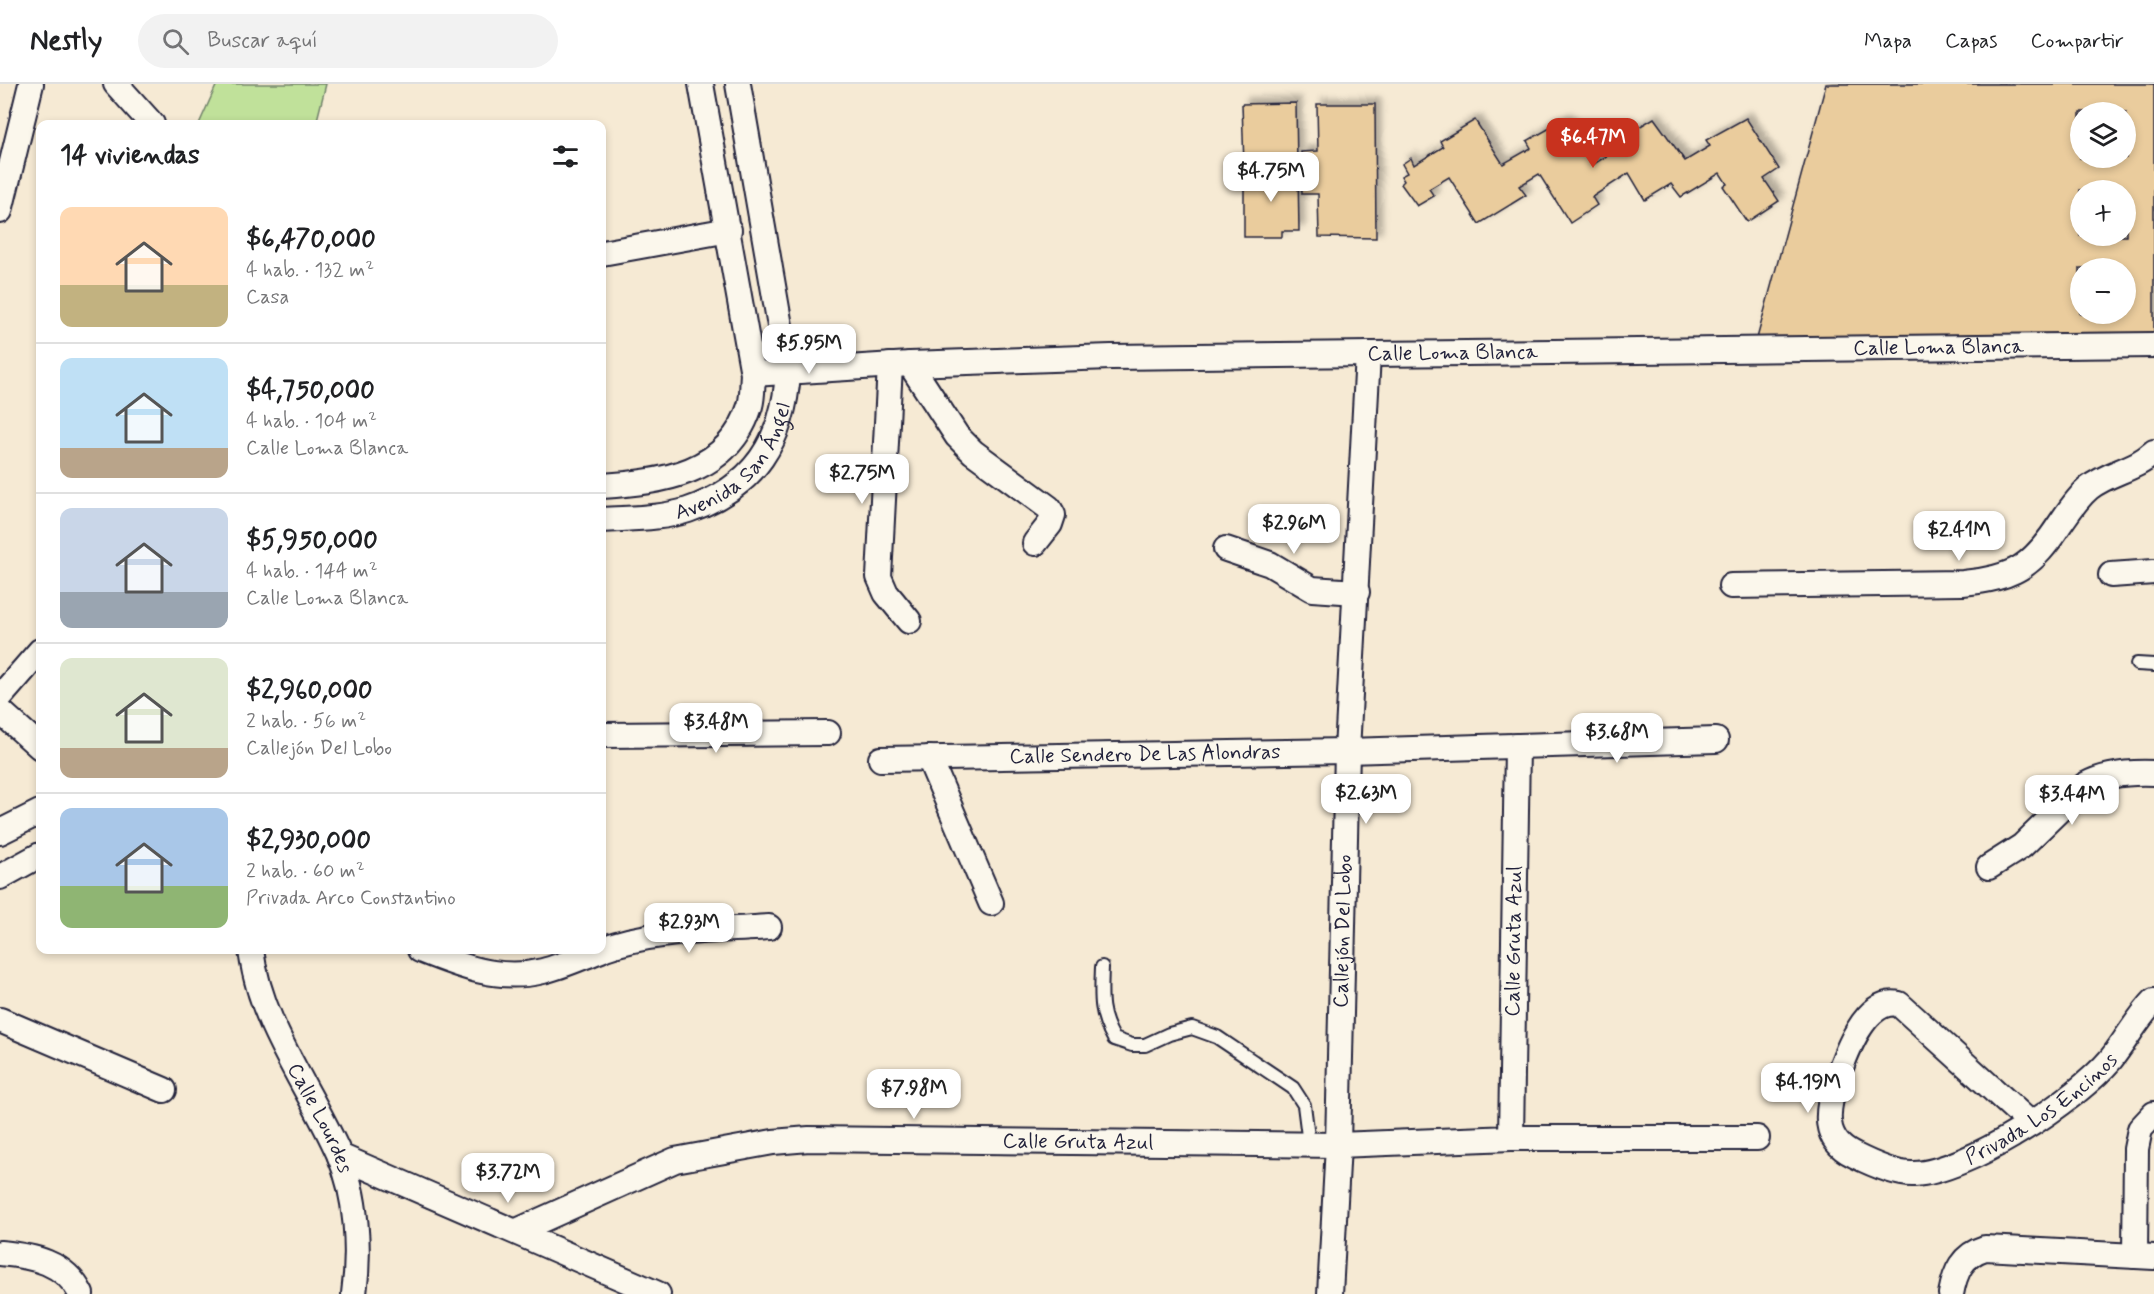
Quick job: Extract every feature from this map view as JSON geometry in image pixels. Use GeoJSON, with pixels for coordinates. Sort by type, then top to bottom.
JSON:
{"type":"FeatureCollection","features":[{"type":"Feature","properties":{"kind":"street"},"geometry":{"type":"LineString","coordinates":[[0,211],[31,84]]}},
{"type":"Feature","properties":{"kind":"street"},"geometry":{"type":"LineString","coordinates":[[116,84],[148,120]]}},
{"type":"Feature","properties":{"kind":"street","name":"Avenida San Ángel"},"geometry":{"type":"LineString","coordinates":[[606,486],[673,478],[698,467],[725,446],[741,427],[750,405],[753,374],[729,230],[700,84]]}},
{"type":"Feature","properties":{"kind":"street","name":"Avenida San Ángel"},"geometry":{"type":"LineString","coordinates":[[606,520],[686,510],[722,494],[754,467],[773,443],[787,402],[788,372],[738,84]]}},
{"type":"Feature","properties":{"kind":"street"},"geometry":{"type":"LineString","coordinates":[[606,252],[729,230]]}},
{"type":"Feature","properties":{"kind":"street","name":"Calle Loma Blanca"},"geometry":{"type":"LineString","coordinates":[[753,374],[900,365],[1111,357],[2154,345]]}},
{"type":"Feature","properties":{"kind":"street","name":"Callejón Del Lobo"},"geometry":{"type":"LineString","coordinates":[[1330,1294],[1338,1144],[1347,751],[1368,354]]}},
{"type":"Feature","properties":{"kind":"street"},"geometry":{"type":"LineString","coordinates":[[900,365],[957,436],[973,452],[1049,508],[1053,515],[1050,524],[1035,543]]}},
{"type":"Feature","properties":{"kind":"street"},"geometry":{"type":"LineString","coordinates":[[900,365],[879,578],[886,593],[909,621]]}},
{"type":"Feature","properties":{"kind":"street"},"geometry":{"type":"LineString","coordinates":[[1731,586],[1963,583],[1991,580],[2015,573],[2033,561],[2073,505],[2090,488],[2130,469],[2154,452]]}},
{"type":"Feature","properties":{"kind":"street"},"geometry":{"type":"LineString","coordinates":[[1226,549],[1269,564],[1312,589],[1357,592]]}},
{"type":"Feature","properties":{"kind":"street"},"geometry":{"type":"LineString","coordinates":[[2111,575],[2154,572]]}},
{"type":"Feature","properties":{"kind":"street"},"geometry":{"type":"LineString","coordinates":[[0,697],[36,656]]}},
{"type":"Feature","properties":{"kind":"street"},"geometry":{"type":"LineString","coordinates":[[0,711],[36,743]]}},
{"type":"Feature","properties":{"kind":"street"},"geometry":{"type":"LineString","coordinates":[[606,735],[828,733]]}},
{"type":"Feature","properties":{"kind":"street","name":"Calle Sendero De Las Alondras"},"geometry":{"type":"LineString","coordinates":[[881,759],[1347,751],[1716,740]]}},
{"type":"Feature","properties":{"kind":"street","name":"Calle Gruta Azul"},"geometry":{"type":"LineString","coordinates":[[1511,1138],[1517,746]]}},
{"type":"Feature","properties":{"kind":"street"},"geometry":{"type":"LineString","coordinates":[[929,759],[991,903]]}},
{"type":"Feature","properties":{"kind":"street"},"geometry":{"type":"LineString","coordinates":[[1989,867],[2022,846],[2085,784],[2095,779],[2123,774],[2154,772]]}},
{"type":"Feature","properties":{"kind":"street"},"geometry":{"type":"LineString","coordinates":[[0,832],[36,814]]}},
{"type":"Feature","properties":{"kind":"street"},"geometry":{"type":"LineString","coordinates":[[0,877],[36,857]]}},
{"type":"Feature","properties":{"kind":"street"},"geometry":{"type":"LineString","coordinates":[[606,948],[678,934],[769,927]]}},
{"type":"Feature","properties":{"kind":"street","name":"Calle Lourdes"},"geometry":{"type":"LineString","coordinates":[[252,954],[263,1006],[340,1156],[357,1234],[354,1294]]}},
{"type":"Feature","properties":{"kind":"street"},"geometry":{"type":"LineString","coordinates":[[430,954],[489,974],[543,971],[588,954]]}},
{"type":"Feature","properties":{"kind":"street","name":"Privada Los Encinos"},"geometry":{"type":"LineString","coordinates":[[2031,1124],[1899,1004],[1888,1002],[1877,1006],[1856,1034],[1836,1082],[1829,1108],[1831,1135],[1841,1149],[1868,1162],[1911,1174],[1933,1172],[1953,1165],[2031,1124],[2084,1086],[2111,1059],[2139,1016],[2154,1001]]}},
{"type":"Feature","properties":{"kind":"street"},"geometry":{"type":"LineString","coordinates":[[0,1020],[164,1090]]}},
{"type":"Feature","properties":{"kind":"street"},"geometry":{"type":"LineString","coordinates":[[1951,1294],[1958,1268],[1974,1251],[1985,1248],[2144,1257],[2136,1149],[2140,1129],[2154,1114]]}},
{"type":"Feature","properties":{"kind":"street","name":"Calle Gruta Azul"},"geometry":{"type":"LineString","coordinates":[[517,1231],[675,1160],[773,1142],[809,1139],[1338,1144],[1511,1138],[1757,1138]]}},
{"type":"Feature","properties":{"kind":"street"},"geometry":{"type":"LineString","coordinates":[[340,1156],[658,1294]]}},
{"type":"Feature","properties":{"kind":"street"},"geometry":{"type":"LineString","coordinates":[[0,1253],[34,1257],[59,1267],[73,1280],[81,1294]]}},
{"type":"Feature","properties":{"kind":"lane"},"geometry":{"type":"LineString","coordinates":[[2137,664],[2154,665]]}},
{"type":"Feature","properties":{"kind":"lane"},"geometry":{"type":"LineString","coordinates":[[1102,967],[1100,1002],[1104,1022],[1114,1039],[1132,1045],[1145,1045],[1169,1034],[1192,1028],[1216,1037],[1293,1088],[1304,1105],[1309,1125],[1309,1144]]}},
{"type":"Feature","properties":{"kind":"green space"},"geometry":{"type":"Polygon","coordinates":[[[217,84],[326,84],[317,120],[201,120],[217,84]]]}},
{"type":"Feature","properties":{"kind":"building"},"geometry":{"type":"Polygon","coordinates":[[[1826,84],[2154,84],[2154,334],[1756,342],[1826,84]]]}},
{"type":"Feature","properties":{"kind":"building"},"geometry":{"type":"Polygon","coordinates":[[[1296,103],[1297,166],[1244,166],[1242,104],[1296,103]]]}},
{"type":"Feature","properties":{"kind":"building"},"geometry":{"type":"Polygon","coordinates":[[[1317,104],[1375,104],[1376,238],[1319,237],[1318,194],[1302,194],[1301,152],[1318,151],[1317,104]]]}},
{"type":"Feature","properties":{"kind":"building"},"geometry":{"type":"Polygon","coordinates":[[[1654,118],[1685,161],[1710,146],[1706,140],[1746,118],[1779,169],[1764,179],[1779,201],[1747,222],[1723,186],[1727,184],[1720,173],[1681,197],[1671,184],[1645,200],[1629,173],[1592,197],[1597,205],[1570,223],[1539,174],[1519,186],[1526,195],[1479,224],[1449,177],[1429,189],[1434,196],[1417,206],[1401,184],[1404,181],[1401,176],[1407,173],[1402,164],[1411,158],[1414,165],[1443,147],[1440,141],[1475,120],[1503,164],[1531,148],[1527,141],[1566,119],[1594,164],[1621,147],[1617,140],[1654,118]]]}},
{"type":"Feature","properties":{"kind":"building"},"geometry":{"type":"Polygon","coordinates":[[[1298,171],[1299,231],[1282,231],[1282,237],[1244,237],[1244,172],[1298,171]]]}}]}
